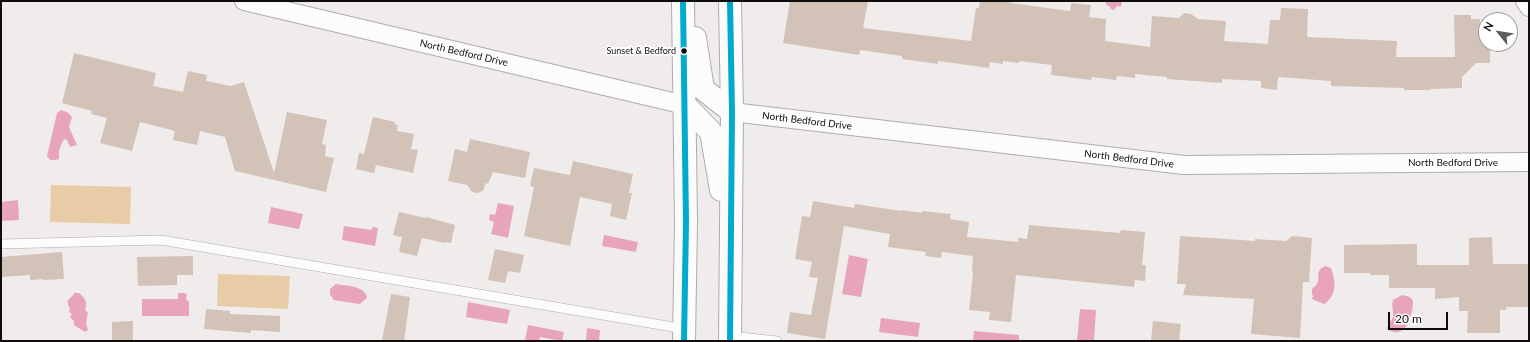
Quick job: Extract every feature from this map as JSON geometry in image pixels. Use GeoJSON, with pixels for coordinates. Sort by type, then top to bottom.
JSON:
{"type":"FeatureCollection","features":[{"type":"Feature","properties":{"kind":"main road"},"geometry":{"type":"LineString","coordinates":[[683,1],[685,105],[684,335]]}},
{"type":"Feature","properties":{"kind":"main road"},"geometry":{"type":"LineString","coordinates":[[689,1],[703,89],[732,112]]}},
{"type":"Feature","properties":{"kind":"main road"},"geometry":{"type":"LineString","coordinates":[[730,1],[732,112],[730,339]]}},
{"type":"Feature","properties":{"kind":"main road"},"geometry":{"type":"LineString","coordinates":[[685,105],[711,132],[731,245]]}},
{"type":"Feature","properties":{"kind":"street","name":"North Bedford Drive"},"geometry":{"type":"LineString","coordinates":[[244,1],[685,105]]}},
{"type":"Feature","properties":{"kind":"street"},"geometry":{"type":"LineString","coordinates":[[1525,1],[1529,7]]}},
{"type":"Feature","properties":{"kind":"street","name":"North Bedford Drive"},"geometry":{"type":"LineString","coordinates":[[732,112],[1184,165],[1529,162]]}},
{"type":"Feature","properties":{"kind":"lane"},"geometry":{"type":"LineString","coordinates":[[1,244],[161,240],[684,335]]}},
{"type":"Feature","properties":{"kind":"lane"},"geometry":{"type":"LineString","coordinates":[[730,339],[777,341]]}},
{"type":"Feature","properties":{"kind":"shaded area"},"geometry":{"type":"Polygon","coordinates":[[[1106,1],[1122,1],[1121,7],[1117,6],[1114,10],[1111,9],[1106,5],[1106,1]]]}},
{"type":"Feature","properties":{"kind":"shaded area"},"geometry":{"type":"Polygon","coordinates":[[[61,110],[67,112],[72,117],[69,127],[77,145],[70,147],[67,140],[64,139],[59,150],[59,159],[50,160],[47,156],[57,113],[61,110]]]}},
{"type":"Feature","properties":{"kind":"shaded area"},"geometry":{"type":"Polygon","coordinates":[[[51,185],[131,187],[130,224],[50,222],[51,185]]]}},
{"type":"Feature","properties":{"kind":"shaded area"},"geometry":{"type":"Polygon","coordinates":[[[18,200],[19,220],[1,221],[1,202],[18,200]]]}},
{"type":"Feature","properties":{"kind":"shaded area"},"geometry":{"type":"Polygon","coordinates":[[[498,203],[514,206],[508,238],[491,234],[494,222],[489,220],[490,214],[495,215],[498,203]]]}},
{"type":"Feature","properties":{"kind":"shaded area"},"geometry":{"type":"Polygon","coordinates":[[[271,207],[303,214],[299,229],[268,223],[271,207]]]}},
{"type":"Feature","properties":{"kind":"shaded area"},"geometry":{"type":"Polygon","coordinates":[[[344,226],[372,230],[372,227],[378,228],[375,246],[342,240],[344,226]]]}},
{"type":"Feature","properties":{"kind":"shaded area"},"geometry":{"type":"Polygon","coordinates":[[[604,235],[638,242],[636,252],[602,246],[604,235]]]}},
{"type":"Feature","properties":{"kind":"shaded area"},"geometry":{"type":"Polygon","coordinates":[[[849,255],[868,259],[861,297],[842,294],[849,255]]]}},
{"type":"Feature","properties":{"kind":"shaded area"},"geometry":{"type":"Polygon","coordinates":[[[1325,266],[1331,268],[1334,278],[1334,288],[1331,297],[1324,304],[1312,299],[1312,289],[1318,282],[1319,271],[1325,266]]]}},
{"type":"Feature","properties":{"kind":"shaded area"},"geometry":{"type":"Polygon","coordinates":[[[218,274],[290,276],[288,309],[217,306],[218,274]]]}},
{"type":"Feature","properties":{"kind":"shaded area"},"geometry":{"type":"Polygon","coordinates":[[[336,284],[359,288],[366,294],[367,298],[360,304],[333,300],[330,295],[330,289],[336,284]]]}},
{"type":"Feature","properties":{"kind":"shaded area"},"geometry":{"type":"Polygon","coordinates":[[[74,293],[79,293],[86,302],[85,310],[88,313],[86,323],[88,330],[85,332],[74,325],[74,321],[70,317],[72,314],[69,312],[70,309],[68,301],[74,293]]]}},
{"type":"Feature","properties":{"kind":"shaded area"},"geometry":{"type":"Polygon","coordinates":[[[178,293],[187,294],[186,299],[189,302],[189,316],[142,316],[142,299],[178,299],[178,293]]]}},
{"type":"Feature","properties":{"kind":"shaded area"},"geometry":{"type":"Polygon","coordinates":[[[1402,295],[1410,297],[1413,301],[1412,313],[1404,329],[1399,332],[1394,332],[1387,329],[1393,317],[1393,300],[1402,295]]]}},
{"type":"Feature","properties":{"kind":"shaded area"},"geometry":{"type":"Polygon","coordinates":[[[468,302],[510,310],[507,324],[466,317],[468,302]]]}},
{"type":"Feature","properties":{"kind":"shaded area"},"geometry":{"type":"Polygon","coordinates":[[[1080,309],[1096,310],[1094,341],[1077,341],[1080,309]]]}},
{"type":"Feature","properties":{"kind":"shaded area"},"geometry":{"type":"Polygon","coordinates":[[[881,318],[920,323],[918,337],[879,332],[881,318]]]}},
{"type":"Feature","properties":{"kind":"shaded area"},"geometry":{"type":"Polygon","coordinates":[[[528,325],[564,332],[562,341],[540,337],[539,341],[525,341],[528,325]]]}},
{"type":"Feature","properties":{"kind":"shaded area"},"geometry":{"type":"Polygon","coordinates":[[[587,328],[600,330],[599,341],[586,341],[587,328]]]}},
{"type":"Feature","properties":{"kind":"shaded area"},"geometry":{"type":"Polygon","coordinates":[[[974,331],[1019,335],[1019,341],[973,341],[974,331]]]}},
{"type":"Feature","properties":{"kind":"building"},"geometry":{"type":"Polygon","coordinates":[[[790,1],[868,1],[863,28],[971,41],[976,8],[979,8],[980,1],[1011,1],[1011,3],[1070,11],[1071,3],[1091,5],[1089,17],[1106,19],[1105,41],[1150,47],[1152,16],[1179,18],[1184,13],[1191,14],[1198,19],[1226,21],[1224,41],[1268,44],[1270,20],[1280,20],[1281,8],[1308,9],[1307,37],[1397,41],[1396,57],[1455,57],[1454,15],[1471,15],[1471,19],[1478,19],[1478,52],[1490,52],[1490,63],[1476,63],[1462,77],[1462,88],[1404,90],[1404,88],[1331,86],[1331,81],[1278,77],[1277,90],[1261,88],[1261,81],[1222,79],[1222,83],[1167,79],[1167,77],[1135,74],[1135,78],[1117,76],[1116,80],[1092,77],[1091,80],[1051,75],[1052,65],[1019,61],[1019,63],[1003,61],[1003,64],[990,62],[989,68],[938,61],[938,64],[902,59],[902,56],[860,50],[859,55],[783,43],[790,1]]]}},
{"type":"Feature","properties":{"kind":"building"},"geometry":{"type":"Polygon","coordinates":[[[74,53],[156,73],[153,86],[183,92],[188,71],[207,75],[206,81],[231,86],[244,82],[274,173],[287,112],[327,120],[322,144],[326,145],[325,156],[334,158],[326,192],[235,171],[225,137],[200,131],[197,145],[173,140],[175,131],[140,122],[132,151],[100,143],[107,118],[91,114],[92,111],[62,103],[74,53]]]}},
{"type":"Feature","properties":{"kind":"building"},"geometry":{"type":"Polygon","coordinates":[[[373,117],[395,122],[395,125],[398,125],[397,131],[414,134],[411,149],[418,150],[413,173],[376,165],[374,173],[356,169],[359,153],[364,154],[373,117]]]}},
{"type":"Feature","properties":{"kind":"building"},"geometry":{"type":"Polygon","coordinates":[[[470,139],[530,152],[525,178],[493,172],[488,184],[485,183],[484,190],[478,193],[472,192],[467,185],[448,181],[455,149],[467,152],[470,139]]]}},
{"type":"Feature","properties":{"kind":"building"},"geometry":{"type":"Polygon","coordinates":[[[573,161],[633,174],[629,193],[632,193],[626,220],[610,216],[612,204],[580,197],[570,246],[524,236],[534,187],[530,186],[534,168],[570,175],[573,161]]]}},
{"type":"Feature","properties":{"kind":"building"},"geometry":{"type":"Polygon","coordinates":[[[813,201],[854,208],[855,204],[901,211],[922,213],[922,211],[951,214],[950,219],[969,222],[967,237],[1018,242],[1018,238],[1027,239],[1029,225],[1120,233],[1121,230],[1145,232],[1142,265],[1146,265],[1145,281],[1135,280],[1134,287],[1016,275],[1011,322],[989,320],[990,312],[969,310],[973,273],[973,256],[942,252],[941,258],[925,256],[926,252],[888,247],[890,234],[844,226],[825,339],[787,333],[790,312],[811,315],[818,278],[809,277],[812,262],[795,259],[802,216],[810,217],[813,201]]]}},
{"type":"Feature","properties":{"kind":"building"},"geometry":{"type":"Polygon","coordinates":[[[399,212],[426,217],[455,225],[451,243],[422,238],[417,256],[399,252],[402,237],[393,235],[399,212]]]}},
{"type":"Feature","properties":{"kind":"building"},"geometry":{"type":"Polygon","coordinates":[[[1180,236],[1255,241],[1255,239],[1286,241],[1292,236],[1312,238],[1309,282],[1303,282],[1300,338],[1251,334],[1254,299],[1183,295],[1186,284],[1177,284],[1180,236]]]}},
{"type":"Feature","properties":{"kind":"building"},"geometry":{"type":"Polygon","coordinates":[[[1492,237],[1493,264],[1529,264],[1529,307],[1506,307],[1506,310],[1500,310],[1500,333],[1467,333],[1468,311],[1459,311],[1459,297],[1435,299],[1435,288],[1389,288],[1389,275],[1344,273],[1344,245],[1417,244],[1417,265],[1469,265],[1469,238],[1492,237]]]}},
{"type":"Feature","properties":{"kind":"building"},"geometry":{"type":"Polygon","coordinates":[[[495,249],[524,255],[520,273],[508,271],[505,283],[488,280],[495,249]]]}},
{"type":"Feature","properties":{"kind":"building"},"geometry":{"type":"Polygon","coordinates":[[[62,252],[64,279],[30,280],[30,275],[1,277],[1,257],[62,252]]]}},
{"type":"Feature","properties":{"kind":"building"},"geometry":{"type":"Polygon","coordinates":[[[193,256],[193,275],[177,275],[177,285],[138,286],[137,257],[193,256]]]}},
{"type":"Feature","properties":{"kind":"building"},"geometry":{"type":"Polygon","coordinates":[[[391,294],[410,297],[404,341],[382,341],[391,294]]]}},
{"type":"Feature","properties":{"kind":"building"},"geometry":{"type":"Polygon","coordinates":[[[206,309],[230,311],[230,314],[280,316],[280,332],[251,330],[251,333],[204,329],[206,309]]]}},
{"type":"Feature","properties":{"kind":"building"},"geometry":{"type":"Polygon","coordinates":[[[133,321],[133,341],[112,341],[112,322],[133,321]]]}},
{"type":"Feature","properties":{"kind":"building"},"geometry":{"type":"Polygon","coordinates":[[[1153,321],[1181,324],[1179,341],[1151,341],[1153,321]]]}},
{"type":"Feature","properties":{"kind":"transit line"},"geometry":{"type":"LineString","coordinates":[[683,1],[686,222],[684,341]]}},
{"type":"Feature","properties":{"kind":"transit line"},"geometry":{"type":"LineString","coordinates":[[730,1],[732,112],[730,341]]}},
{"type":"Feature","properties":{"kind":"place","name":"Sunset & Bedford"},"geometry":{"type":"Point","coordinates":[684,51]}}]}
